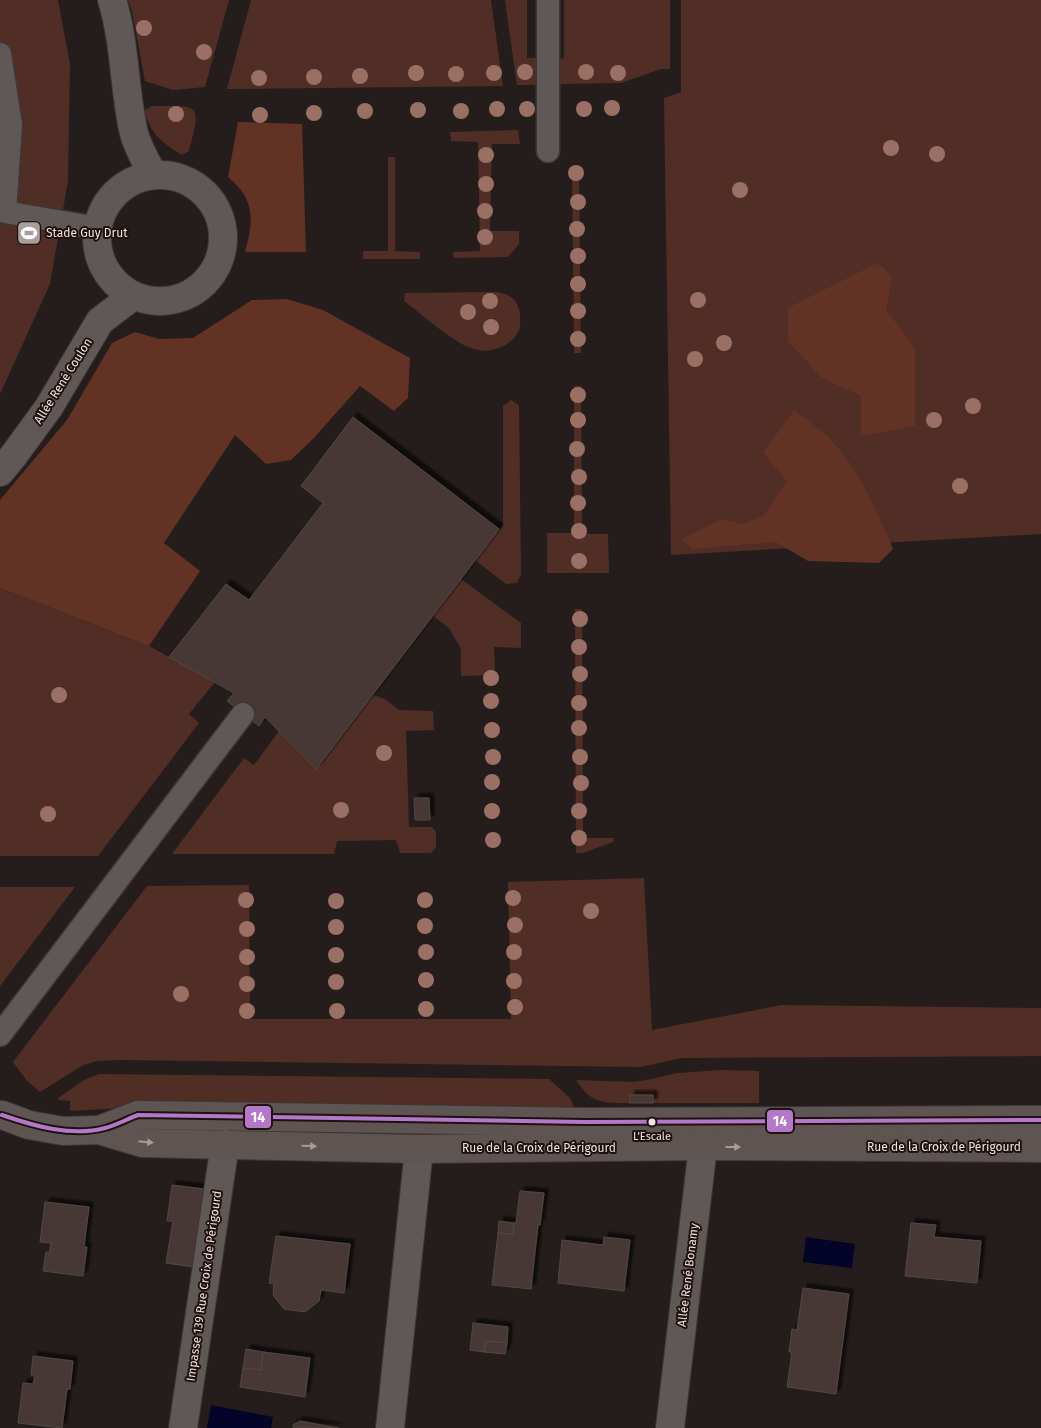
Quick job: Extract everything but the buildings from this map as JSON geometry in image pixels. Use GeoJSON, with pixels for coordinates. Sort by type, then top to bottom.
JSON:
{"type":"FeatureCollection","features":[{"type":"Feature","properties":{"kind":"street"},"geometry":{"type":"LineString","coordinates":[[112,0],[122,44],[133,132],[153,175]]}},
{"type":"Feature","properties":{"kind":"street"},"geometry":{"type":"LineString","coordinates":[[153,175],[171,176],[189,182],[206,195],[218,213],[223,235],[221,257],[210,276],[194,291],[175,300],[154,302],[133,296],[116,284],[104,268],[97,249],[97,228],[104,209],[116,192],[133,181],[153,175]]}},
{"type":"Feature","properties":{"kind":"street","name":"Allée René Coulon"},"geometry":{"type":"LineString","coordinates":[[0,472],[49,407],[100,321],[133,296]]}},
{"type":"Feature","properties":{"kind":"street","name":"Rue de la Croix de Périgourd"},"geometry":{"type":"LineString","coordinates":[[1,1110],[29,1125],[63,1131],[99,1130],[143,1143],[419,1149],[703,1134],[1041,1120]]}},
{"type":"Feature","properties":{"kind":"street","name":"Rue de la Croix de Périgourd"},"geometry":{"type":"LineString","coordinates":[[99,1130],[138,1116],[585,1122],[703,1134],[1041,1148]]}},
{"type":"Feature","properties":{"kind":"street","name":"Allée René Bonamy"},"geometry":{"type":"LineString","coordinates":[[670,1428],[703,1134]]}},
{"type":"Feature","properties":{"kind":"street","name":"Impasse 139 Rue Croix de Périgourd"},"geometry":{"type":"LineString","coordinates":[[183,1428],[225,1144]]}},
{"type":"Feature","properties":{"kind":"street"},"geometry":{"type":"LineString","coordinates":[[390,1428],[419,1149]]}},
{"type":"Feature","properties":{"kind":"lane"},"geometry":{"type":"LineString","coordinates":[[548,0],[548,151]]}},
{"type":"Feature","properties":{"kind":"lane"},"geometry":{"type":"LineString","coordinates":[[0,54],[11,125],[5,212],[97,228]]}},
{"type":"Feature","properties":{"kind":"lane"},"geometry":{"type":"LineString","coordinates":[[0,1035],[243,714]]}},
{"type":"Feature","properties":{"kind":"shaded area","name":"Stade Guy Drut"},"geometry":{"type":"Polygon","coordinates":[[[0,0],[58,0],[70,64],[68,181],[50,284],[0,394],[0,0]]]}},
{"type":"Feature","properties":{"kind":"shaded area"},"geometry":{"type":"Polygon","coordinates":[[[128,0],[229,0],[205,87],[173,90],[145,81],[132,11],[128,0]]]}},
{"type":"Feature","properties":{"kind":"shaded area"},"geometry":{"type":"Polygon","coordinates":[[[251,0],[491,0],[503,86],[227,89],[251,0]]]}},
{"type":"Feature","properties":{"kind":"shaded area"},"geometry":{"type":"Polygon","coordinates":[[[505,0],[527,0],[527,58],[540,58],[540,85],[517,85],[505,0]]]}},
{"type":"Feature","properties":{"kind":"shaded area"},"geometry":{"type":"Polygon","coordinates":[[[564,0],[670,0],[670,69],[661,69],[621,83],[560,84],[559,59],[564,58],[564,0]]]}},
{"type":"Feature","properties":{"kind":"shaded area"},"geometry":{"type":"Polygon","coordinates":[[[681,0],[1041,0],[1041,534],[671,555],[664,98],[681,92],[681,0]]]}},
{"type":"Feature","properties":{"kind":"shaded area"},"geometry":{"type":"Polygon","coordinates":[[[152,106],[180,106],[193,110],[196,115],[189,151],[182,155],[158,137],[150,126],[144,111],[152,106]]]}},
{"type":"Feature","properties":{"kind":"shaded area"},"geometry":{"type":"Polygon","coordinates":[[[238,122],[302,124],[306,252],[245,252],[251,220],[248,202],[237,185],[228,177],[238,122]]]}},
{"type":"Feature","properties":{"kind":"shaded area"},"geometry":{"type":"Polygon","coordinates":[[[518,130],[520,144],[492,144],[490,231],[519,231],[519,244],[508,257],[454,258],[453,252],[480,251],[478,142],[451,141],[450,132],[518,130]]]}},
{"type":"Feature","properties":{"kind":"shaded area"},"geometry":{"type":"Polygon","coordinates":[[[388,157],[395,157],[395,251],[420,252],[420,259],[363,259],[363,251],[388,251],[388,157]]]}},
{"type":"Feature","properties":{"kind":"shaded area"},"geometry":{"type":"Polygon","coordinates":[[[572,169],[579,169],[581,353],[574,353],[572,169]]]}},
{"type":"Feature","properties":{"kind":"shaded area"},"geometry":{"type":"Polygon","coordinates":[[[878,263],[892,277],[886,310],[915,348],[915,426],[861,436],[861,396],[822,378],[788,341],[788,308],[878,263]]]}},
{"type":"Feature","properties":{"kind":"shaded area"},"geometry":{"type":"Polygon","coordinates":[[[497,292],[507,295],[516,303],[520,312],[520,327],[511,341],[501,347],[483,351],[460,343],[404,301],[405,293],[497,292]]]}},
{"type":"Feature","properties":{"kind":"shaded area"},"geometry":{"type":"Polygon","coordinates":[[[287,299],[323,310],[410,358],[408,398],[394,411],[360,386],[313,439],[291,460],[266,464],[235,435],[164,543],[200,571],[149,646],[0,588],[0,500],[67,420],[112,343],[135,332],[159,339],[193,338],[252,300],[287,299]]]}},
{"type":"Feature","properties":{"kind":"shaded area"},"geometry":{"type":"Polygon","coordinates":[[[574,386],[581,386],[582,534],[608,534],[609,573],[547,573],[547,533],[574,533],[574,386]]]}},
{"type":"Feature","properties":{"kind":"shaded area"},"geometry":{"type":"Polygon","coordinates":[[[511,400],[519,405],[521,574],[517,583],[506,584],[475,560],[503,525],[503,406],[511,400]]]}},
{"type":"Feature","properties":{"kind":"shaded area"},"geometry":{"type":"Polygon","coordinates":[[[794,410],[833,442],[860,479],[893,549],[879,563],[808,561],[776,542],[692,549],[682,539],[722,519],[742,524],[763,516],[787,481],[763,453],[794,410]]]}},
{"type":"Feature","properties":{"kind":"shaded area"},"geometry":{"type":"Polygon","coordinates":[[[461,579],[521,623],[521,648],[494,647],[495,675],[461,676],[461,649],[449,628],[433,616],[461,579]]]}},
{"type":"Feature","properties":{"kind":"shaded area"},"geometry":{"type":"Polygon","coordinates":[[[0,588],[149,646],[215,682],[189,714],[199,723],[98,856],[0,856],[0,588]]]}},
{"type":"Feature","properties":{"kind":"shaded area"},"geometry":{"type":"Polygon","coordinates":[[[575,609],[582,609],[583,838],[614,838],[613,842],[583,853],[576,853],[575,609]]]}},
{"type":"Feature","properties":{"kind":"shaded area"},"geometry":{"type":"Polygon","coordinates":[[[373,695],[385,699],[399,710],[433,711],[434,730],[406,731],[409,827],[432,827],[436,832],[436,847],[431,853],[400,853],[396,840],[337,841],[334,854],[172,854],[244,758],[254,765],[279,731],[316,769],[373,695]]]}},
{"type":"Feature","properties":{"kind":"shaded area"},"geometry":{"type":"Polygon","coordinates":[[[644,878],[652,1030],[782,1005],[1041,1008],[1041,1056],[682,1058],[641,1067],[121,1060],[97,1061],[83,1065],[40,1092],[27,1081],[13,1062],[147,886],[249,885],[250,1019],[511,1019],[508,882],[644,878]]]}},
{"type":"Feature","properties":{"kind":"shaded area"},"geometry":{"type":"Polygon","coordinates":[[[0,887],[75,887],[0,986],[0,887]]]}},
{"type":"Feature","properties":{"kind":"shaded area"},"geometry":{"type":"Polygon","coordinates":[[[720,1070],[759,1071],[759,1103],[653,1103],[653,1095],[630,1095],[630,1103],[605,1102],[587,1094],[576,1080],[633,1082],[678,1073],[720,1070]]]}},
{"type":"Feature","properties":{"kind":"shaded area"},"geometry":{"type":"Polygon","coordinates":[[[99,1074],[549,1079],[570,1098],[576,1112],[139,1107],[70,1111],[70,1101],[58,1100],[58,1098],[84,1080],[99,1074]]]}},
{"type":"Feature","properties":{"kind":"water"},"geometry":{"type":"Polygon","coordinates":[[[806,1237],[855,1244],[852,1268],[803,1262],[806,1237]]]}},
{"type":"Feature","properties":{"kind":"water"},"geometry":{"type":"Polygon","coordinates":[[[211,1405],[273,1417],[271,1428],[207,1428],[211,1405]]]}},
{"type":"Feature","properties":{"kind":"transit line","name":"14"},"geometry":{"type":"LineString","coordinates":[[2,1115],[27,1123],[66,1131],[105,1128],[138,1115],[585,1122],[1041,1120]]}},
{"type":"Feature","properties":{"kind":"place","name":"Stade Guy Drut"},"geometry":{"type":"Point","coordinates":[29,233]}},
{"type":"Feature","properties":{"kind":"place","name":"L'Escale"},"geometry":{"type":"Point","coordinates":[652,1122]}}]}
